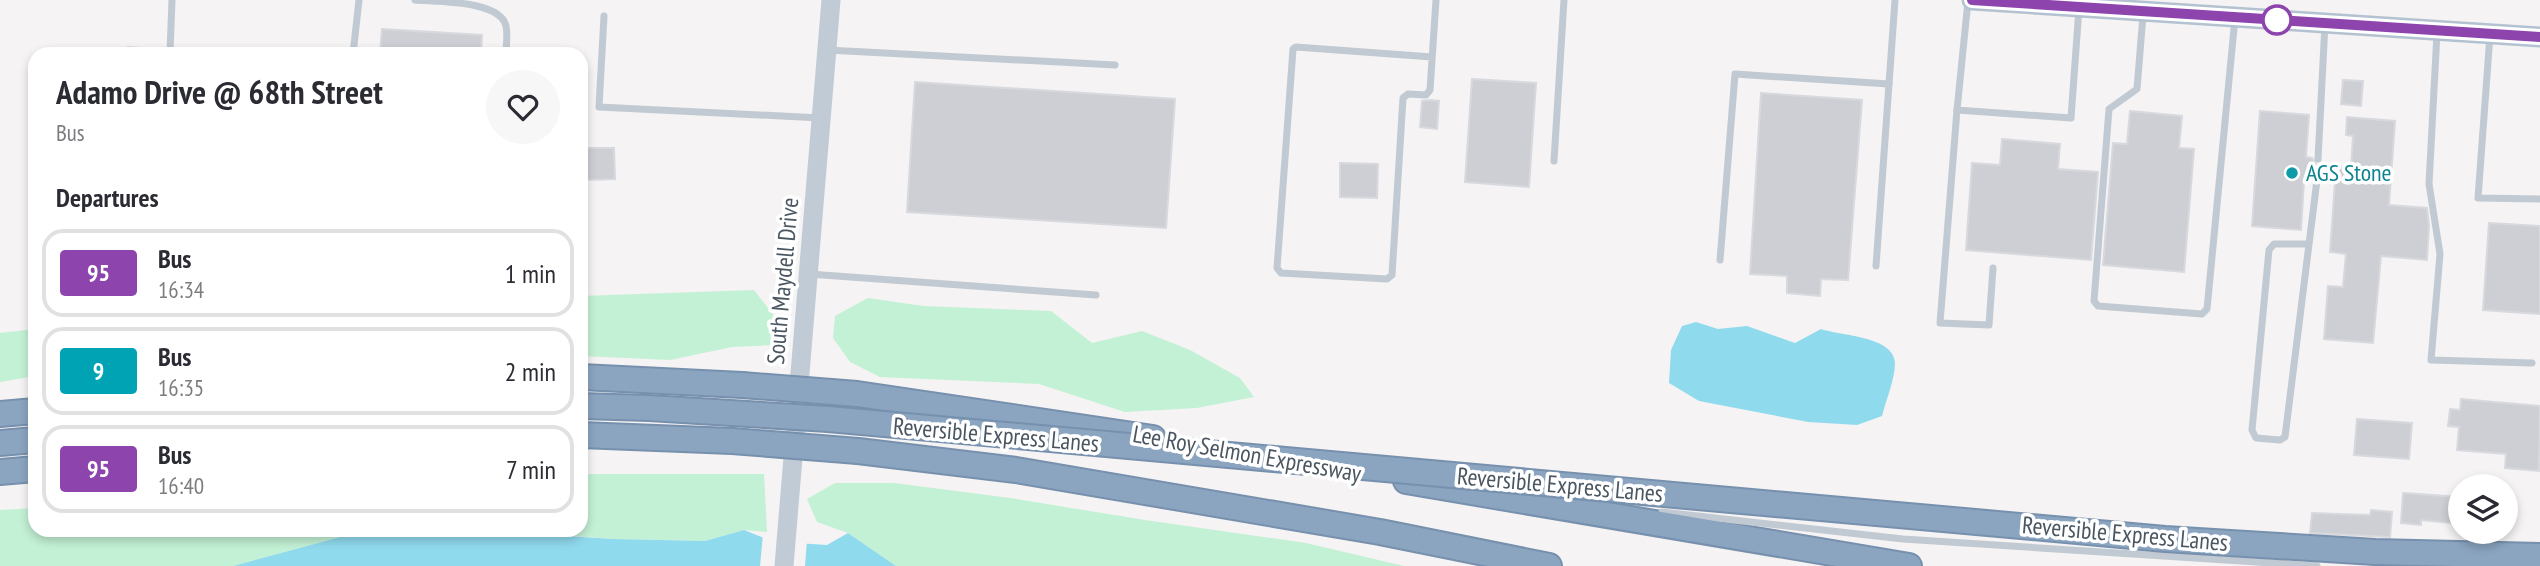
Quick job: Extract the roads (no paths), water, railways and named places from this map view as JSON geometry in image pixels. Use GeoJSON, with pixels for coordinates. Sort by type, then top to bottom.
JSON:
{"type":"FeatureCollection","features":[{"type":"Feature","properties":{"kind":"highway","name":"Lee Roy Selmon Expressway"},"geometry":{"type":"LineString","coordinates":[[588,377],[857,394],[1072,425],[1909,566]]}},
{"type":"Feature","properties":{"kind":"highway","name":"Reversible Express Lanes"},"geometry":{"type":"LineString","coordinates":[[588,406],[814,418],[2165,538],[2352,551],[2540,556]]}},
{"type":"Feature","properties":{"kind":"highway"},"geometry":{"type":"LineString","coordinates":[[0,414],[28,412]]}},
{"type":"Feature","properties":{"kind":"highway"},"geometry":{"type":"LineString","coordinates":[[588,435],[732,441],[858,451],[1016,470],[1380,532],[1549,566]]}},
{"type":"Feature","properties":{"kind":"highway"},"geometry":{"type":"LineString","coordinates":[[0,443],[28,441]]}},
{"type":"Feature","properties":{"kind":"highway"},"geometry":{"type":"LineString","coordinates":[[0,472],[28,470]]}},
{"type":"Feature","properties":{"kind":"main road"},"geometry":{"type":"LineString","coordinates":[[1970,0],[2540,37]]}},
{"type":"Feature","properties":{"kind":"street","name":"South Maydell Drive"},"geometry":{"type":"LineString","coordinates":[[783,566],[831,0]]}},
{"type":"Feature","properties":{"kind":"lane"},"geometry":{"type":"LineString","coordinates":[[170,47],[172,0]]}},
{"type":"Feature","properties":{"kind":"lane"},"geometry":{"type":"LineString","coordinates":[[354,47],[359,0]]}},
{"type":"Feature","properties":{"kind":"lane"},"geometry":{"type":"LineString","coordinates":[[415,0],[485,7],[497,13],[506,25],[506,47]]}},
{"type":"Feature","properties":{"kind":"lane"},"geometry":{"type":"LineString","coordinates":[[1432,57],[1296,47],[1293,49],[1278,272],[1387,279],[1392,275],[1403,98],[1408,94],[1429,93],[1432,57],[1436,0]]}},
{"type":"Feature","properties":{"kind":"lane"},"geometry":{"type":"LineString","coordinates":[[1554,161],[1564,0]]}},
{"type":"Feature","properties":{"kind":"lane"},"geometry":{"type":"LineString","coordinates":[[1876,266],[1895,0]]}},
{"type":"Feature","properties":{"kind":"lane"},"geometry":{"type":"LineString","coordinates":[[1970,0],[1956,110],[1940,323],[1989,325],[1993,268]]}},
{"type":"Feature","properties":{"kind":"lane"},"geometry":{"type":"LineString","coordinates":[[1956,110],[2071,118],[2079,7]]}},
{"type":"Feature","properties":{"kind":"lane"},"geometry":{"type":"LineString","coordinates":[[2143,11],[2137,89],[2109,109],[2094,300],[2098,306],[2202,314],[2207,309],[2235,18]]}},
{"type":"Feature","properties":{"kind":"lane"},"geometry":{"type":"LineString","coordinates":[[604,16],[598,107],[821,118]]}},
{"type":"Feature","properties":{"kind":"lane"},"geometry":{"type":"LineString","coordinates":[[2319,159],[2325,23]]}},
{"type":"Feature","properties":{"kind":"lane"},"geometry":{"type":"LineString","coordinates":[[2437,31],[2429,184],[2440,254],[2431,360],[2532,363]]}},
{"type":"Feature","properties":{"kind":"lane"},"geometry":{"type":"LineString","coordinates":[[2490,34],[2478,198],[2540,199]]}},
{"type":"Feature","properties":{"kind":"lane"},"geometry":{"type":"LineString","coordinates":[[827,50],[1115,65]]}},
{"type":"Feature","properties":{"kind":"lane"},"geometry":{"type":"LineString","coordinates":[[1720,260],[1735,74],[1889,85]]}},
{"type":"Feature","properties":{"kind":"lane"},"geometry":{"type":"LineString","coordinates":[[2308,244],[2274,243],[2269,250],[2252,430],[2256,438],[2280,440],[2285,437],[2317,180]]}},
{"type":"Feature","properties":{"kind":"lane"},"geometry":{"type":"LineString","coordinates":[[808,274],[1096,295]]}},
{"type":"Feature","properties":{"kind":"lane"},"geometry":{"type":"LineString","coordinates":[[1580,510],[1641,511]]}},
{"type":"Feature","properties":{"kind":"lane"},"geometry":{"type":"LineString","coordinates":[[1654,511],[1903,539],[2317,566]]}},
{"type":"Feature","properties":{"kind":"water"},"geometry":{"type":"Polygon","coordinates":[[[1696,322],[1718,329],[1747,326],[1795,343],[1821,329],[1865,338],[1886,347],[1892,354],[1895,369],[1882,416],[1857,425],[1808,422],[1699,401],[1669,383],[1671,350],[1682,326],[1696,322]]]}},
{"type":"Feature","properties":{"kind":"water"},"geometry":{"type":"Polygon","coordinates":[[[744,530],[779,544],[827,545],[848,533],[896,566],[233,566],[340,537],[582,537],[705,541],[744,530]]]}},
{"type":"Feature","properties":{"kind":"place","name":"AGS Stone"},"geometry":{"type":"Point","coordinates":[2292,173]}}]}
